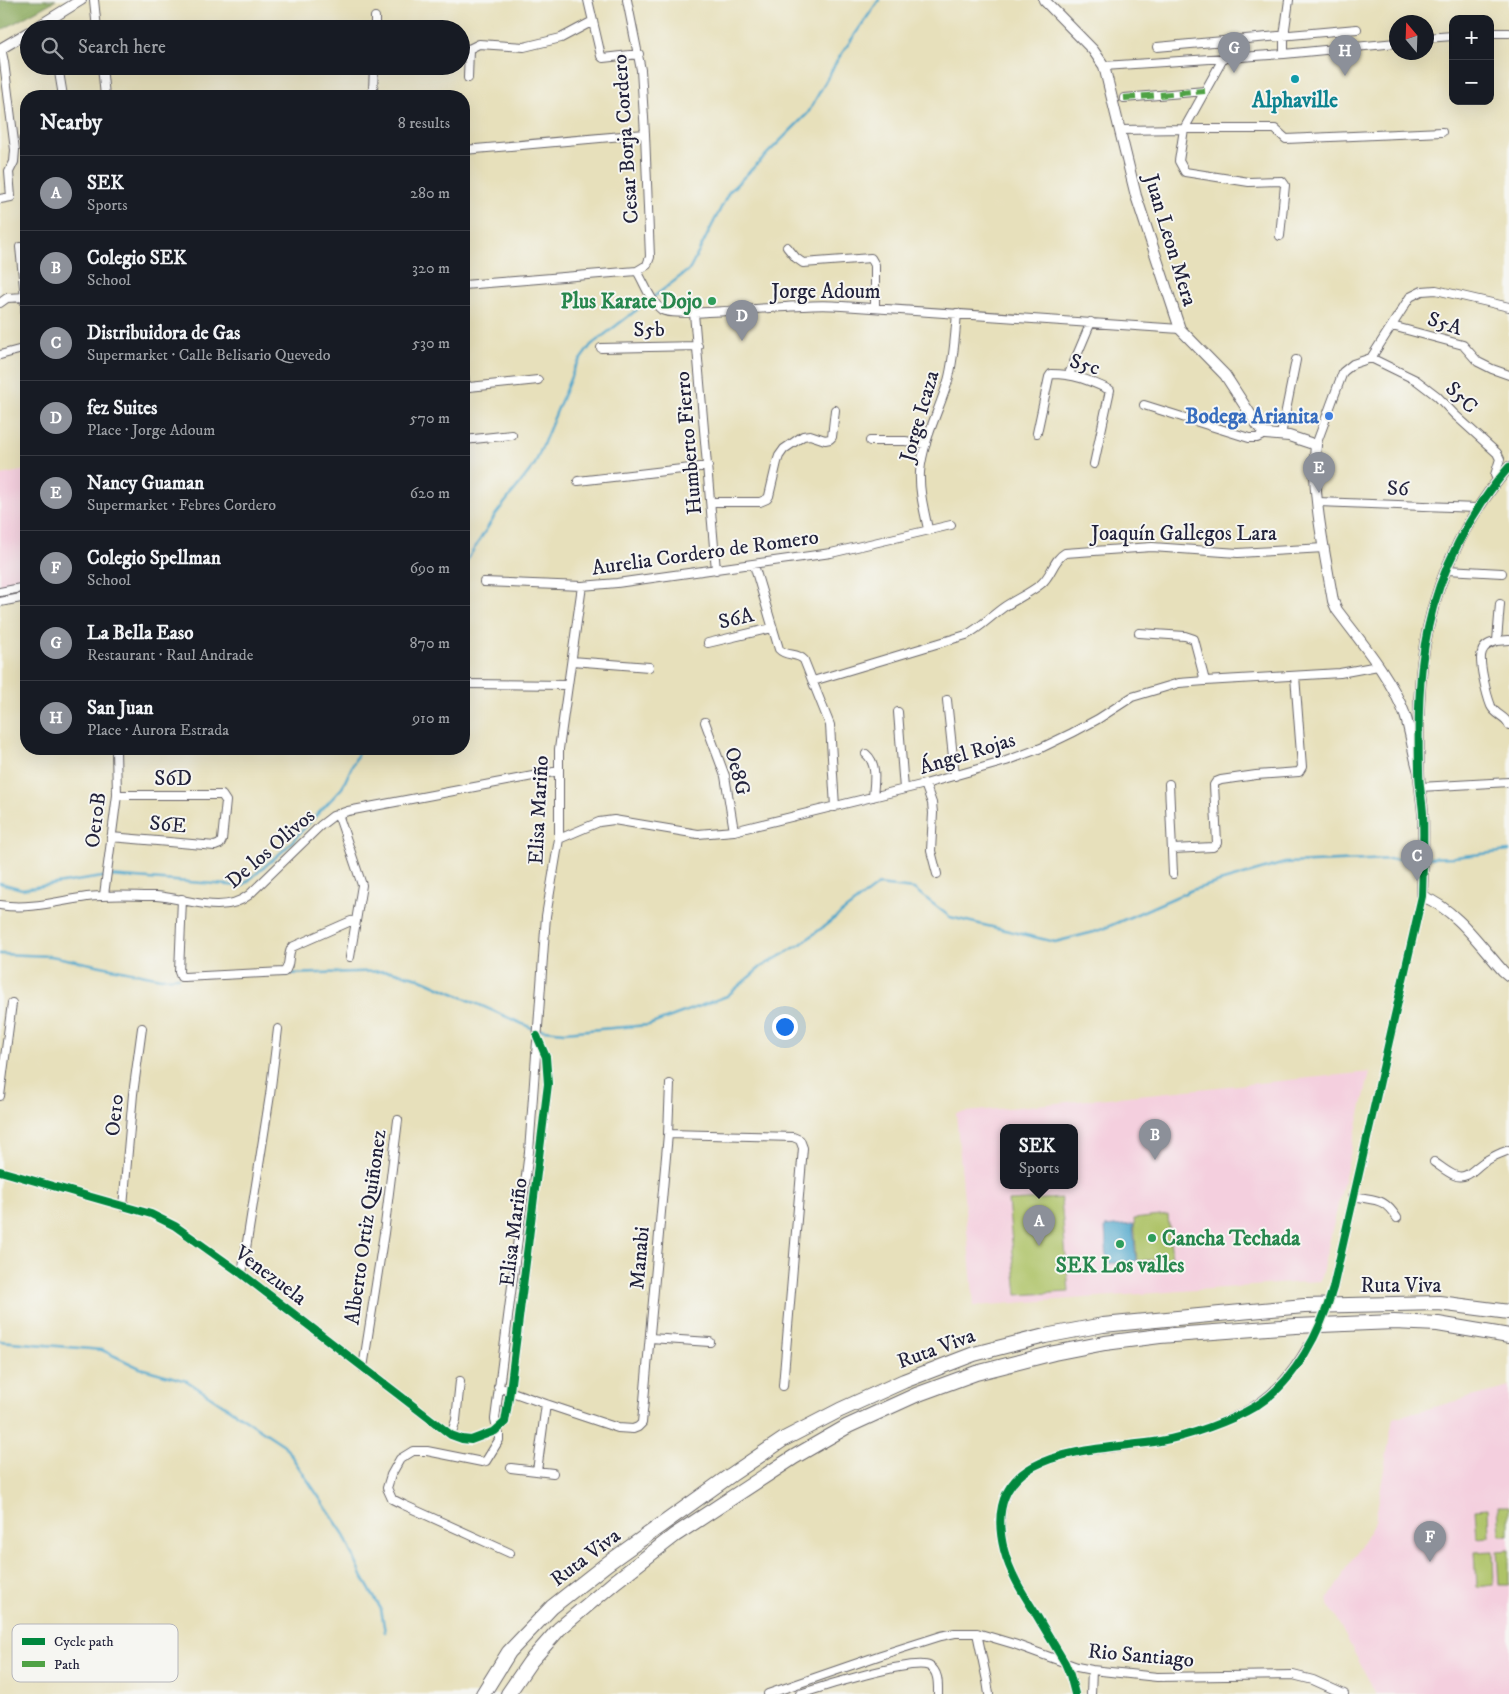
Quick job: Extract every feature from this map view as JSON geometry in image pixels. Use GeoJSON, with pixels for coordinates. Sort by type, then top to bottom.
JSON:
{"type":"FeatureCollection","features":[{"type":"Feature","properties":{"kind":"highway","name":"Ruta Viva"},"geometry":{"type":"LineString","coordinates":[[483,1694],[509,1652],[552,1607],[608,1563],[731,1475],[784,1439],[840,1410],[904,1381],[974,1354],[1045,1336],[1103,1325],[1304,1306],[1440,1303],[1509,1312]]}},
{"type":"Feature","properties":{"kind":"highway","name":"Ruta Viva"},"geometry":{"type":"LineString","coordinates":[[508,1694],[530,1662],[559,1629],[675,1535],[794,1457],[848,1426],[916,1395],[976,1373],[1054,1353],[1105,1343],[1160,1336],[1296,1326],[1394,1322],[1438,1324],[1509,1336]]}},
{"type":"Feature","properties":{"kind":"highway"},"geometry":{"type":"LineString","coordinates":[[1482,1332],[1509,1341]]}},
{"type":"Feature","properties":{"kind":"street"},"geometry":{"type":"LineString","coordinates":[[56,20],[81,0]]}},
{"type":"Feature","properties":{"kind":"street"},"geometry":{"type":"LineString","coordinates":[[94,0],[96,20]]}},
{"type":"Feature","properties":{"kind":"street"},"geometry":{"type":"LineString","coordinates":[[588,0],[601,56],[603,58],[638,54]]}},
{"type":"Feature","properties":{"kind":"street","name":"Cesar Borja Cordero"},"geometry":{"type":"LineString","coordinates":[[626,0],[638,54],[645,134],[650,257],[647,265],[639,274]]}},
{"type":"Feature","properties":{"kind":"street","name":"Juan Leon Mera"},"geometry":{"type":"LineString","coordinates":[[1044,0],[1093,50],[1104,66],[1136,196],[1180,329],[1225,375],[1265,434]]}},
{"type":"Feature","properties":{"kind":"street"},"geometry":{"type":"LineString","coordinates":[[1284,54],[1284,36],[1289,0]]}},
{"type":"Feature","properties":{"kind":"street"},"geometry":{"type":"LineString","coordinates":[[376,16],[376,20]]}},
{"type":"Feature","properties":{"kind":"street"},"geometry":{"type":"LineString","coordinates":[[470,47],[479,44],[524,47],[561,38],[593,21]]}},
{"type":"Feature","properties":{"kind":"street"},"geometry":{"type":"LineString","coordinates":[[1157,47],[1357,29]]}},
{"type":"Feature","properties":{"kind":"street"},"geometry":{"type":"LineString","coordinates":[[1494,33],[1509,34]]}},
{"type":"Feature","properties":{"kind":"street"},"geometry":{"type":"LineString","coordinates":[[1434,37],[1449,36]]}},
{"type":"Feature","properties":{"kind":"street"},"geometry":{"type":"LineString","coordinates":[[0,199],[11,197],[10,172],[15,157],[1,48],[20,37]]}},
{"type":"Feature","properties":{"kind":"street"},"geometry":{"type":"LineString","coordinates":[[1104,66],[1284,54],[1389,43]]}},
{"type":"Feature","properties":{"kind":"street"},"geometry":{"type":"LineString","coordinates":[[1224,57],[1184,129],[1180,161],[1186,172],[1248,182],[1282,181],[1285,185],[1280,236]]}},
{"type":"Feature","properties":{"kind":"street"},"geometry":{"type":"LineString","coordinates":[[60,75],[62,90]]}},
{"type":"Feature","properties":{"kind":"street"},"geometry":{"type":"LineString","coordinates":[[103,75],[104,90]]}},
{"type":"Feature","properties":{"kind":"street"},"geometry":{"type":"LineString","coordinates":[[373,90],[374,75]]}},
{"type":"Feature","properties":{"kind":"street"},"geometry":{"type":"LineString","coordinates":[[1124,98],[1204,91]]}},
{"type":"Feature","properties":{"kind":"street"},"geometry":{"type":"LineString","coordinates":[[1120,130],[1275,129],[1286,139],[1442,132]]}},
{"type":"Feature","properties":{"kind":"street"},"geometry":{"type":"LineString","coordinates":[[470,149],[645,134]]}},
{"type":"Feature","properties":{"kind":"street"},"geometry":{"type":"LineString","coordinates":[[787,247],[802,263],[870,258],[875,265],[875,308]]}},
{"type":"Feature","properties":{"kind":"street"},"geometry":{"type":"LineString","coordinates":[[470,285],[639,274]]}},
{"type":"Feature","properties":{"kind":"street","name":"Jorge Adoum"},"geometry":{"type":"LineString","coordinates":[[639,274],[652,298],[662,310],[668,313],[803,306],[875,308],[1180,329]]}},
{"type":"Feature","properties":{"kind":"street"},"geometry":{"type":"LineString","coordinates":[[1419,772],[1406,716],[1400,702],[1378,666],[1332,601],[1318,502],[1314,460],[1316,445],[1343,372],[1353,364],[1371,358],[1410,297],[1422,290],[1436,290],[1509,307]]}},
{"type":"Feature","properties":{"kind":"street"},"geometry":{"type":"LineString","coordinates":[[0,303],[7,298],[20,297]]}},
{"type":"Feature","properties":{"kind":"street","name":"Humberto Fierro"},"geometry":{"type":"LineString","coordinates":[[694,313],[716,570]]}},
{"type":"Feature","properties":{"kind":"street","name":"Jorge Icaza"},"geometry":{"type":"LineString","coordinates":[[928,529],[920,484],[922,462],[926,444],[947,382],[954,352],[958,313]]}},
{"type":"Feature","properties":{"kind":"street"},"geometry":{"type":"LineString","coordinates":[[1069,374],[1091,322]]}},
{"type":"Feature","properties":{"kind":"street","name":"S5A"},"geometry":{"type":"LineString","coordinates":[[1392,326],[1463,345],[1478,362],[1509,375]]}},
{"type":"Feature","properties":{"kind":"street","name":"S5b"},"geometry":{"type":"LineString","coordinates":[[601,348],[698,346]]}},
{"type":"Feature","properties":{"kind":"street"},"geometry":{"type":"LineString","coordinates":[[0,355],[20,350]]}},
{"type":"Feature","properties":{"kind":"street","name":"S5C"},"geometry":{"type":"LineString","coordinates":[[1371,358],[1416,380],[1438,396],[1483,442],[1498,453],[1500,459],[1495,475],[1498,481]]}},
{"type":"Feature","properties":{"kind":"street"},"geometry":{"type":"LineString","coordinates":[[1281,436],[1296,360]]}},
{"type":"Feature","properties":{"kind":"street","name":"S5c"},"geometry":{"type":"LineString","coordinates":[[1037,433],[1048,377],[1051,374],[1069,374],[1110,390],[1094,464]]}},
{"type":"Feature","properties":{"kind":"street"},"geometry":{"type":"LineString","coordinates":[[470,387],[538,380]]}},
{"type":"Feature","properties":{"kind":"street"},"geometry":{"type":"LineString","coordinates":[[1144,406],[1249,438],[1256,438],[1265,434],[1298,439],[1316,445]]}},
{"type":"Feature","properties":{"kind":"street"},"geometry":{"type":"LineString","coordinates":[[711,502],[764,502],[769,496],[779,456],[791,443],[803,436],[810,435],[825,440],[830,439],[832,437],[835,410]]}},
{"type":"Feature","properties":{"kind":"street"},"geometry":{"type":"LineString","coordinates":[[470,439],[512,435]]}},
{"type":"Feature","properties":{"kind":"street"},"geometry":{"type":"LineString","coordinates":[[870,441],[905,441],[926,444]]}},
{"type":"Feature","properties":{"kind":"street"},"geometry":{"type":"LineString","coordinates":[[578,481],[708,466]]}},
{"type":"Feature","properties":{"kind":"street"},"geometry":{"type":"LineString","coordinates":[[1334,1288],[1422,896],[1423,837],[1419,772],[1420,686],[1424,646],[1431,613],[1456,548],[1477,508],[1509,467]]}},
{"type":"Feature","properties":{"kind":"street","name":"S6"},"geometry":{"type":"LineString","coordinates":[[1318,502],[1477,508]]}},
{"type":"Feature","properties":{"kind":"street","name":"Aurelia Cordero de Romero"},"geometry":{"type":"LineString","coordinates":[[484,582],[582,586],[716,570],[846,550],[951,525]]}},
{"type":"Feature","properties":{"kind":"street","name":"Joaquín Gallegos Lara"},"geometry":{"type":"LineString","coordinates":[[813,681],[975,631],[1007,605],[1042,583],[1048,577],[1056,560],[1065,553],[1152,547],[1238,553],[1324,548]]}},
{"type":"Feature","properties":{"kind":"street"},"geometry":{"type":"LineString","coordinates":[[754,565],[780,652],[802,657],[830,725],[835,807]]}},
{"type":"Feature","properties":{"kind":"street"},"geometry":{"type":"LineString","coordinates":[[1447,570],[1502,573]]}},
{"type":"Feature","properties":{"kind":"street","name":"Elisa Mariño"},"geometry":{"type":"LineString","coordinates":[[496,1430],[494,1419],[532,1125],[546,916],[559,839],[560,737],[582,586]]}},
{"type":"Feature","properties":{"kind":"street"},"geometry":{"type":"LineString","coordinates":[[0,592],[20,588]]}},
{"type":"Feature","properties":{"kind":"street"},"geometry":{"type":"LineString","coordinates":[[0,602],[20,598]]}},
{"type":"Feature","properties":{"kind":"street"},"geometry":{"type":"LineString","coordinates":[[1497,641],[1500,604]]}},
{"type":"Feature","properties":{"kind":"street","name":"S6A"},"geometry":{"type":"LineString","coordinates":[[708,643],[772,628]]}},
{"type":"Feature","properties":{"kind":"street"},"geometry":{"type":"LineString","coordinates":[[1139,633],[1191,637],[1196,642],[1205,681]]}},
{"type":"Feature","properties":{"kind":"street"},"geometry":{"type":"LineString","coordinates":[[1509,640],[1497,641],[1488,645],[1481,653],[1481,667],[1491,707],[1505,718],[1509,725]]}},
{"type":"Feature","properties":{"kind":"street"},"geometry":{"type":"LineString","coordinates":[[572,661],[649,667]]}},
{"type":"Feature","properties":{"kind":"street","name":"Ángel Rojas"},"geometry":{"type":"LineString","coordinates":[[559,839],[598,822],[614,820],[698,834],[734,830],[926,784],[1006,761],[1041,748],[1098,719],[1132,697],[1179,684],[1340,673],[1378,666]]}},
{"type":"Feature","properties":{"kind":"street"},"geometry":{"type":"LineString","coordinates":[[1173,849],[1213,847],[1217,843],[1214,785],[1216,782],[1256,775],[1299,772],[1302,766],[1295,676]]}},
{"type":"Feature","properties":{"kind":"street"},"geometry":{"type":"LineString","coordinates":[[470,684],[568,685]]}},
{"type":"Feature","properties":{"kind":"street"},"geometry":{"type":"LineString","coordinates":[[947,700],[954,776]]}},
{"type":"Feature","properties":{"kind":"street"},"geometry":{"type":"LineString","coordinates":[[898,712],[904,789]]}},
{"type":"Feature","properties":{"kind":"street","name":"Oe8G"},"geometry":{"type":"LineString","coordinates":[[705,722],[723,770],[734,830]]}},
{"type":"Feature","properties":{"kind":"street"},"geometry":{"type":"LineString","coordinates":[[866,754],[870,757],[874,766],[872,797]]}},
{"type":"Feature","properties":{"kind":"street","name":"Oe10B"},"geometry":{"type":"LineString","coordinates":[[116,755],[119,795]]}},
{"type":"Feature","properties":{"kind":"street","name":"Oe10B"},"geometry":{"type":"LineString","coordinates":[[106,895],[119,795],[121,755]]}},
{"type":"Feature","properties":{"kind":"street","name":"De los Olivos"},"geometry":{"type":"LineString","coordinates":[[0,905],[32,906],[106,895],[158,896],[217,906],[233,904],[242,900],[320,826],[338,814],[559,770]]}},
{"type":"Feature","properties":{"kind":"street"},"geometry":{"type":"LineString","coordinates":[[1420,787],[1509,782]]}},
{"type":"Feature","properties":{"kind":"street"},"geometry":{"type":"LineString","coordinates":[[926,784],[932,803],[931,851],[937,874]]}},
{"type":"Feature","properties":{"kind":"street"},"geometry":{"type":"LineString","coordinates":[[1169,784],[1173,874]]}},
{"type":"Feature","properties":{"kind":"street","name":"S6D"},"geometry":{"type":"LineString","coordinates":[[119,795],[224,796],[226,801],[222,842]]}},
{"type":"Feature","properties":{"kind":"street"},"geometry":{"type":"LineString","coordinates":[[338,814],[362,884],[350,957]]}},
{"type":"Feature","properties":{"kind":"street","name":"S6E"},"geometry":{"type":"LineString","coordinates":[[113,837],[215,846],[222,842]]}},
{"type":"Feature","properties":{"kind":"street"},"geometry":{"type":"LineString","coordinates":[[1422,896],[1454,916],[1509,976]]}},
{"type":"Feature","properties":{"kind":"street"},"geometry":{"type":"LineString","coordinates":[[182,899],[179,972],[184,978],[284,972],[288,967],[289,952],[292,947],[351,920]]}},
{"type":"Feature","properties":{"kind":"street"},"geometry":{"type":"LineString","coordinates":[[0,1096],[12,1003]]}},
{"type":"Feature","properties":{"kind":"street","name":"Oe10"},"geometry":{"type":"LineString","coordinates":[[123,1207],[133,1094],[142,1028]]}},
{"type":"Feature","properties":{"kind":"street"},"geometry":{"type":"LineString","coordinates":[[242,1274],[270,1095],[278,1029]]}},
{"type":"Feature","properties":{"kind":"street","name":"Elisa Mariño"},"geometry":{"type":"LineString","coordinates":[[496,1430],[505,1422],[510,1391],[544,1125],[548,1068],[538,1036]]}},
{"type":"Feature","properties":{"kind":"street","name":"Manabi"},"geometry":{"type":"LineString","coordinates":[[546,1404],[618,1428],[633,1429],[642,1423],[644,1418],[668,1134],[670,1084]]}},
{"type":"Feature","properties":{"kind":"street","name":"Alberto Ortiz Quiñonez"},"geometry":{"type":"LineString","coordinates":[[363,1368],[384,1233],[398,1120]]}},
{"type":"Feature","properties":{"kind":"street"},"geometry":{"type":"LineString","coordinates":[[532,1125],[544,1125]]}},
{"type":"Feature","properties":{"kind":"street"},"geometry":{"type":"LineString","coordinates":[[668,1134],[793,1137],[800,1140],[802,1148],[783,1386]]}},
{"type":"Feature","properties":{"kind":"street"},"geometry":{"type":"LineString","coordinates":[[1434,1162],[1456,1176],[1464,1176],[1473,1172],[1492,1157],[1509,1150]]}},
{"type":"Feature","properties":{"kind":"street","name":"Venezuela"},"geometry":{"type":"LineString","coordinates":[[0,1171],[151,1214],[175,1226],[242,1274],[451,1435],[462,1440],[471,1440],[496,1430]]}},
{"type":"Feature","properties":{"kind":"street"},"geometry":{"type":"LineString","coordinates":[[1354,1196],[1387,1204],[1397,1218]]}},
{"type":"Feature","properties":{"kind":"street"},"geometry":{"type":"LineString","coordinates":[[650,1338],[710,1342]]}},
{"type":"Feature","properties":{"kind":"street"},"geometry":{"type":"LineString","coordinates":[[1075,1694],[1065,1663],[1016,1581],[1004,1551],[1001,1534],[1002,1508],[1006,1494],[1013,1483],[1036,1464],[1051,1458],[1088,1449],[1162,1440],[1199,1430],[1240,1414],[1257,1405],[1274,1392],[1292,1372],[1308,1346]]}},
{"type":"Feature","properties":{"kind":"street"},"geometry":{"type":"LineString","coordinates":[[451,1435],[456,1420],[460,1381]]}},
{"type":"Feature","properties":{"kind":"street"},"geometry":{"type":"LineString","coordinates":[[498,1386],[546,1404],[537,1471]]}},
{"type":"Feature","properties":{"kind":"street"},"geometry":{"type":"LineString","coordinates":[[496,1430],[499,1434],[499,1440],[486,1461],[482,1462],[427,1451],[413,1451],[400,1459],[391,1475],[387,1488],[392,1499],[510,1553]]}},
{"type":"Feature","properties":{"kind":"street"},"geometry":{"type":"LineString","coordinates":[[511,1468],[553,1472]]}},
{"type":"Feature","properties":{"kind":"street","name":"Rio Santiago"},"geometry":{"type":"LineString","coordinates":[[768,1694],[955,1633],[977,1633],[1014,1644],[1065,1663],[1092,1670],[1166,1677],[1294,1675],[1313,1680],[1344,1694]]}},
{"type":"Feature","properties":{"kind":"street"},"geometry":{"type":"LineString","coordinates":[[977,1633],[988,1681],[989,1694]]}},
{"type":"Feature","properties":{"kind":"street"},"geometry":{"type":"LineString","coordinates":[[800,1694],[892,1669],[924,1665],[931,1666],[935,1671],[938,1680],[938,1694]]}},
{"type":"Feature","properties":{"kind":"street"},"geometry":{"type":"LineString","coordinates":[[1091,1694],[1092,1670]]}},
{"type":"Feature","properties":{"kind":"shaded area"},"geometry":{"type":"Polygon","coordinates":[[[20,471],[20,584],[0,589],[0,475],[20,471]]]}},
{"type":"Feature","properties":{"kind":"shaded area"},"geometry":{"type":"Polygon","coordinates":[[[1370,1072],[1320,1281],[974,1306],[956,1113],[1370,1072]]]}},
{"type":"Feature","properties":{"kind":"shaded area"},"geometry":{"type":"Polygon","coordinates":[[[1509,1387],[1509,1694],[1376,1694],[1327,1601],[1375,1522],[1393,1418],[1509,1387]]]}},
{"type":"Feature","properties":{"kind":"green space"},"geometry":{"type":"Polygon","coordinates":[[[0,0],[56,0],[0,31],[0,0]]]}},
{"type":"Feature","properties":{"kind":"green space"},"geometry":{"type":"Polygon","coordinates":[[[1061,1198],[1069,1292],[1017,1295],[1008,1201],[1061,1198]]]}},
{"type":"Feature","properties":{"kind":"green space","name":"Cancha Techada"},"geometry":{"type":"Polygon","coordinates":[[[1168,1215],[1172,1258],[1137,1261],[1134,1219],[1168,1215]]]}},
{"type":"Feature","properties":{"kind":"green space"},"geometry":{"type":"Polygon","coordinates":[[[1498,1506],[1509,1506],[1509,1535],[1500,1535],[1498,1506]]]}},
{"type":"Feature","properties":{"kind":"green space"},"geometry":{"type":"Polygon","coordinates":[[[1488,1508],[1489,1537],[1477,1538],[1475,1509],[1488,1508]]]}},
{"type":"Feature","properties":{"kind":"green space"},"geometry":{"type":"Polygon","coordinates":[[[1509,1550],[1509,1585],[1499,1585],[1497,1551],[1509,1550]]]}},
{"type":"Feature","properties":{"kind":"green space"},"geometry":{"type":"Polygon","coordinates":[[[1493,1551],[1494,1585],[1477,1587],[1475,1552],[1493,1551]]]}},
{"type":"Feature","properties":{"kind":"water","name":"SEK Los valles"},"geometry":{"type":"Polygon","coordinates":[[[1133,1224],[1136,1261],[1107,1264],[1105,1227],[1133,1224]]]}},
{"type":"Feature","properties":{"kind":"waterway"},"geometry":{"type":"LineString","coordinates":[[470,555],[496,514],[535,464],[575,367],[591,345],[690,269],[729,192],[808,113],[838,59],[879,0]]}},
{"type":"Feature","properties":{"kind":"waterway"},"geometry":{"type":"LineString","coordinates":[[0,883],[22,889],[109,876],[242,886],[285,849],[342,788],[357,755]]}},
{"type":"Feature","properties":{"kind":"waterway"},"geometry":{"type":"LineString","coordinates":[[1426,858],[1509,851]]}},
{"type":"Feature","properties":{"kind":"waterway"},"geometry":{"type":"LineString","coordinates":[[284,974],[391,971],[419,978],[534,1029],[564,1032],[649,1025],[727,996],[761,967],[801,944],[878,885],[914,889],[950,917],[1055,942],[1098,931],[1192,890],[1285,863],[1421,858]]}},
{"type":"Feature","properties":{"kind":"waterway"},"geometry":{"type":"LineString","coordinates":[[0,954],[51,956],[161,978],[179,977]]}},
{"type":"Feature","properties":{"kind":"waterway"},"geometry":{"type":"LineString","coordinates":[[0,1341],[102,1350],[140,1368],[187,1381],[284,1445],[343,1533],[363,1578],[381,1609],[385,1632]]}},
{"type":"Feature","properties":{"kind":"tunnel"},"geometry":{"type":"LineString","coordinates":[[1308,1346],[1323,1317],[1333,1288]]}},
{"type":"Feature","properties":{"kind":"marked path"},"geometry":{"type":"LineString","coordinates":[[1124,98],[1205,91]]}},
{"type":"Feature","properties":{"kind":"cycle path"},"geometry":{"type":"LineString","coordinates":[[1075,1694],[1065,1663],[1021,1589],[1004,1550],[1000,1516],[1008,1490],[1024,1472],[1047,1460],[1074,1453],[1184,1436],[1246,1412],[1270,1396],[1283,1383],[1305,1354],[1314,1338],[1333,1288],[1422,896],[1423,808],[1419,776],[1419,717],[1420,681],[1428,628],[1440,585],[1458,543],[1469,522],[1509,467]]}},
{"type":"Feature","properties":{"kind":"cycle path"},"geometry":{"type":"LineString","coordinates":[[0,1171],[151,1214],[175,1226],[242,1274],[451,1435],[471,1440],[495,1431],[505,1422],[548,1084],[546,1057],[537,1036]]}},
{"type":"Feature","properties":{"kind":"place","name":"La Bella Easo"},"geometry":{"type":"Point","coordinates":[1234,73]}},
{"type":"Feature","properties":{"kind":"place","name":"San Juan"},"geometry":{"type":"Point","coordinates":[1345,76]}},
{"type":"Feature","properties":{"kind":"place","name":"Alphaville"},"geometry":{"type":"Point","coordinates":[1295,79]}},
{"type":"Feature","properties":{"kind":"place","name":"Plus Karate Dojo"},"geometry":{"type":"Point","coordinates":[712,301]}},
{"type":"Feature","properties":{"kind":"place","name":"fez Suites"},"geometry":{"type":"Point","coordinates":[742,341]}},
{"type":"Feature","properties":{"kind":"place","name":"Bodega Arianita"},"geometry":{"type":"Point","coordinates":[1329,416]}},
{"type":"Feature","properties":{"kind":"place","name":"Nancy Guaman"},"geometry":{"type":"Point","coordinates":[1319,493]}},
{"type":"Feature","properties":{"kind":"place","name":"Distribuidora de Gas"},"geometry":{"type":"Point","coordinates":[1417,881]}},
{"type":"Feature","properties":{"kind":"place","name":"Colegio SEK"},"geometry":{"type":"Point","coordinates":[1155,1160]}},
{"type":"Feature","properties":{"kind":"place","name":"Cancha Techada"},"geometry":{"type":"Point","coordinates":[1152,1238]}},
{"type":"Feature","properties":{"kind":"place","name":"SEK Los valles"},"geometry":{"type":"Point","coordinates":[1120,1244]}},
{"type":"Feature","properties":{"kind":"place","name":"SEK"},"geometry":{"type":"Point","coordinates":[1039,1246]}},
{"type":"Feature","properties":{"kind":"place","name":"Colegio Spellman"},"geometry":{"type":"Point","coordinates":[1430,1562]}}]}
